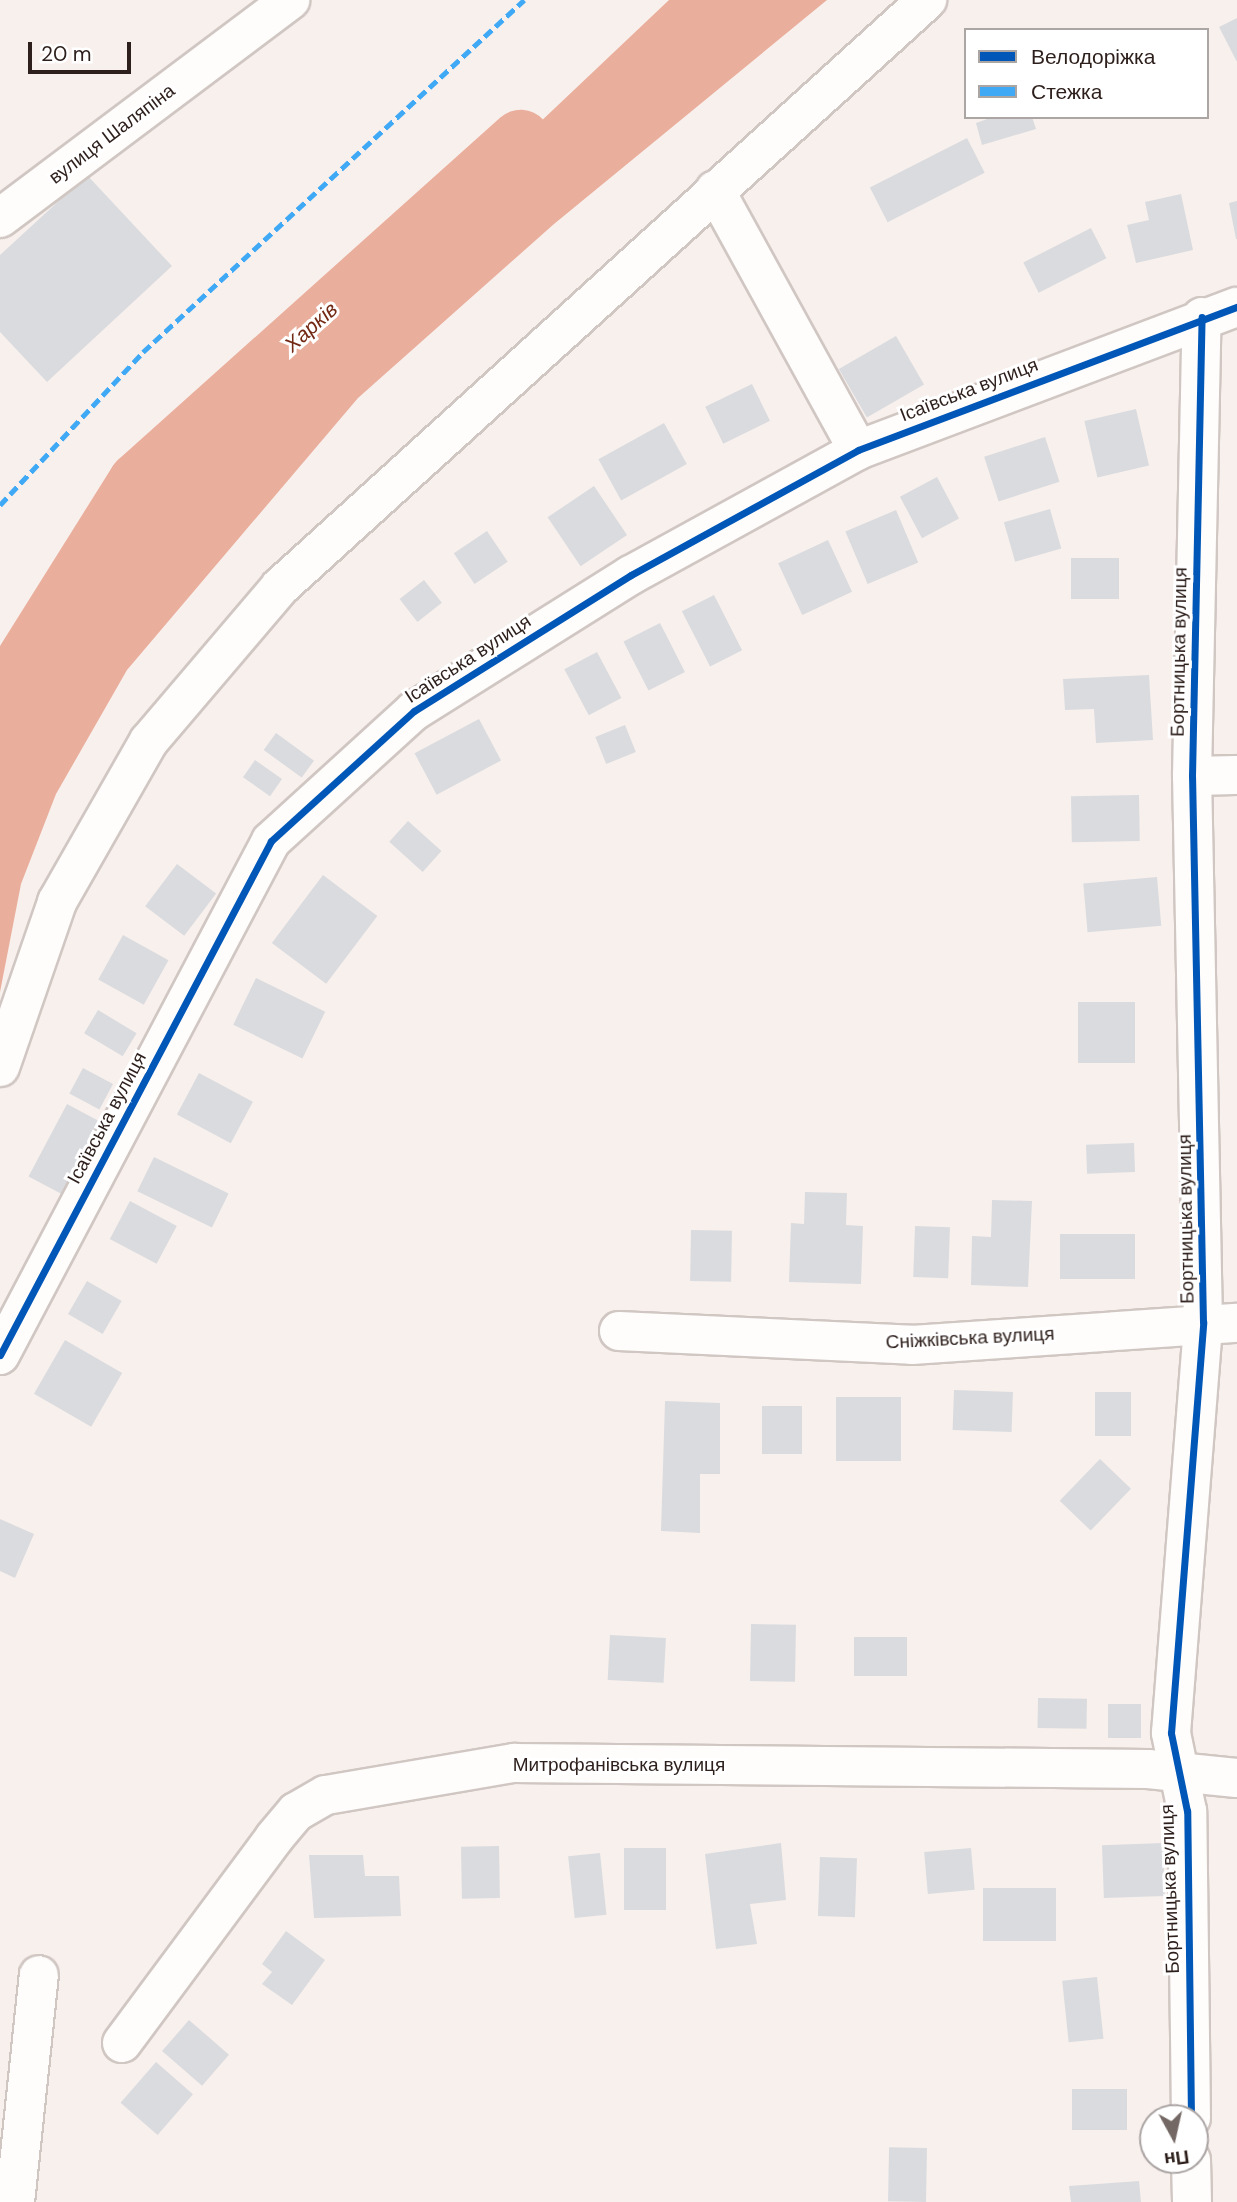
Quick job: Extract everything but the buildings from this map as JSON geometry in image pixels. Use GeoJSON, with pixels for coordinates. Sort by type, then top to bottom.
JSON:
{"type":"FeatureCollection","features":[{"type":"Feature","properties":{"kind":"street","name":"вулиця Шаляпіна"},"geometry":{"type":"LineString","coordinates":[[0,218],[290,0]]}},
{"type":"Feature","properties":{"kind":"street"},"geometry":{"type":"LineString","coordinates":[[0,1068],[57,902],[149,741],[280,587],[927,0]]}},
{"type":"Feature","properties":{"kind":"street"},"geometry":{"type":"LineString","coordinates":[[715,190],[858,450]]}},
{"type":"Feature","properties":{"kind":"street","name":"Ісаївська вулиця"},"geometry":{"type":"LineString","coordinates":[[0,1355],[271,841],[414,711],[631,575],[858,450],[1219,312]]}},
{"type":"Feature","properties":{"kind":"street","name":"Бортницька вулиця"},"geometry":{"type":"LineString","coordinates":[[1191,2104],[1187,1811],[1171,1733],[1220,1322],[1192,776],[1219,312]]}},
{"type":"Feature","properties":{"kind":"street"},"geometry":{"type":"LineString","coordinates":[[1192,776],[1237,775]]}},
{"type":"Feature","properties":{"kind":"street","name":"Сніжківська вулиця"},"geometry":{"type":"LineString","coordinates":[[619,1331],[912,1345],[1220,1322]]}},
{"type":"Feature","properties":{"kind":"street","name":"Митрофанівська вулиця"},"geometry":{"type":"LineString","coordinates":[[122,2043],[274,1838],[296,1812],[326,1795],[513,1763],[1178,1772],[1237,1778]]}},
{"type":"Feature","properties":{"kind":"street"},"geometry":{"type":"LineString","coordinates":[[15,2202],[39,1975]]}},
{"type":"Feature","properties":{"kind":"street"},"geometry":{"type":"LineString","coordinates":[[1191,2174],[1192,2202]]}},
{"type":"Feature","properties":{"kind":"shaded area"},"geometry":{"type":"Polygon","coordinates":[[[669,0],[827,0],[554,224],[358,398],[127,670],[56,794],[21,884],[0,992],[0,713],[113,527],[669,0]]]}},
{"type":"Feature","properties":{"kind":"waterway","name":"Харків"},"geometry":{"type":"LineString","coordinates":[[0,702],[138,482],[520,140]]}},
{"type":"Feature","properties":{"kind":"marked path"},"geometry":{"type":"LineString","coordinates":[[0,505],[143,352],[524,0]]}},
{"type":"Feature","properties":{"kind":"cycle path"},"geometry":{"type":"LineString","coordinates":[[0,1355],[271,841],[414,711],[631,575],[858,450],[1237,307]]}},
{"type":"Feature","properties":{"kind":"cycle path"},"geometry":{"type":"LineString","coordinates":[[1191,2104],[1187,1811],[1171,1733],[1203,1322],[1192,776],[1202,317]]}}]}
